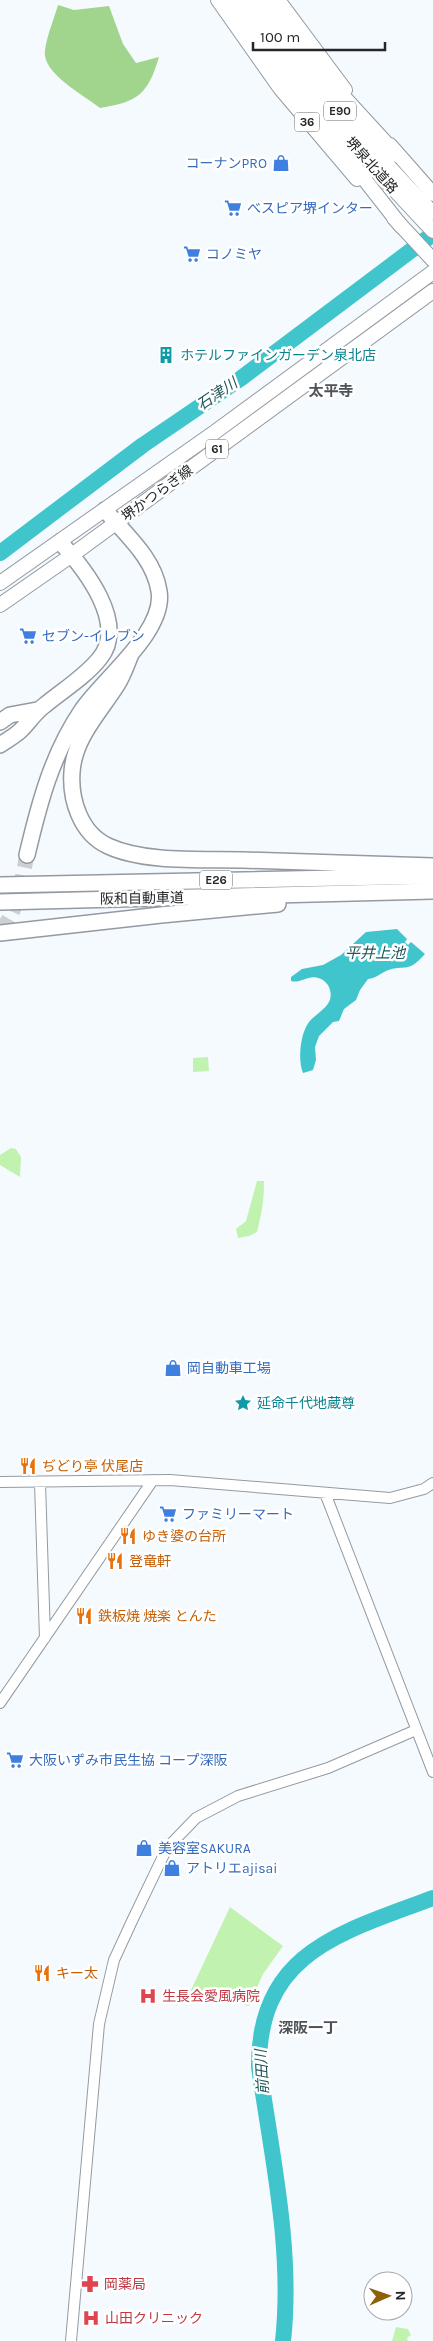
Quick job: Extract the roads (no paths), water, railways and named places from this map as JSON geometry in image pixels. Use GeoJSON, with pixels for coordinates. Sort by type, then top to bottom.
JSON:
{"type":"FeatureCollection","features":[{"type":"Feature","properties":{"kind":"highway"},"geometry":{"type":"LineString","coordinates":[[27,855],[42,793],[66,737],[82,710],[107,678],[132,654],[150,630],[157,613],[160,593],[155,575],[140,550],[105,510]]}},
{"type":"Feature","properties":{"kind":"highway"},"geometry":{"type":"LineString","coordinates":[[0,745],[21,730],[37,710],[89,670],[101,657],[108,643],[109,626],[104,606],[88,576],[60,542]]}},
{"type":"Feature","properties":{"kind":"highway"},"geometry":{"type":"LineString","coordinates":[[132,654],[118,684],[94,717],[79,744],[72,770],[72,791],[78,815],[90,832],[106,845],[123,851],[180,858],[433,866]]}},
{"type":"Feature","properties":{"kind":"highway"},"geometry":{"type":"LineString","coordinates":[[0,722],[10,715],[37,710]]}},
{"type":"Feature","properties":{"kind":"highway","name":"阪和自動車道"},"geometry":{"type":"LineString","coordinates":[[0,885],[433,876]]}},
{"type":"Feature","properties":{"kind":"highway"},"geometry":{"type":"LineString","coordinates":[[0,933],[161,915],[430,891]]}},
{"type":"Feature","properties":{"kind":"highway","name":"阪和自動車道"},"geometry":{"type":"LineString","coordinates":[[0,902],[430,891]]}},
{"type":"Feature","properties":{"kind":"main road","name":"36"},"geometry":{"type":"LineString","coordinates":[[218,0],[280,88],[310,125],[405,230],[432,263]]}},
{"type":"Feature","properties":{"kind":"main road","name":"堺泉北道路"},"geometry":{"type":"LineString","coordinates":[[256,0],[342,114],[433,213]]}},
{"type":"Feature","properties":{"kind":"main road"},"geometry":{"type":"LineString","coordinates":[[268,0],[321,72],[433,194]]}},
{"type":"Feature","properties":{"kind":"main road"},"geometry":{"type":"LineString","coordinates":[[278,0],[327,67],[397,154]]}},
{"type":"Feature","properties":{"kind":"main road"},"geometry":{"type":"LineString","coordinates":[[236,3],[284,78],[405,230]]}},
{"type":"Feature","properties":{"kind":"main road","name":"堺泉北道路"},"geometry":{"type":"LineString","coordinates":[[236,3],[267,37],[329,117],[368,163],[433,231]]}},
{"type":"Feature","properties":{"kind":"main road","name":"堺かつらぎ線"},"geometry":{"type":"LineString","coordinates":[[0,584],[105,510],[432,263]]}},
{"type":"Feature","properties":{"kind":"main road","name":"堺かつらぎ線"},"geometry":{"type":"LineString","coordinates":[[0,605],[72,555],[433,291]]}},
{"type":"Feature","properties":{"kind":"street"},"geometry":{"type":"LineString","coordinates":[[0,1703],[153,1480]]}},
{"type":"Feature","properties":{"kind":"street"},"geometry":{"type":"LineString","coordinates":[[0,1482],[40,1483],[153,1480],[390,1498],[417,1491],[433,1483]]}},
{"type":"Feature","properties":{"kind":"street"},"geometry":{"type":"LineString","coordinates":[[40,1483],[45,1638]]}},
{"type":"Feature","properties":{"kind":"street"},"geometry":{"type":"LineString","coordinates":[[325,1493],[433,1772]]}},
{"type":"Feature","properties":{"kind":"street"},"geometry":{"type":"LineString","coordinates":[[71,2341],[102,2003],[114,1960],[167,1848],[196,1818],[238,1796],[328,1768],[416,1730]]}},
{"type":"Feature","properties":{"kind":"water","name":"平井上池"},"geometry":{"type":"Polygon","coordinates":[[[397,929],[407,939],[405,942],[408,945],[411,942],[425,954],[410,966],[386,971],[374,978],[368,979],[356,1000],[344,1009],[339,1021],[333,1022],[319,1036],[315,1047],[316,1060],[313,1070],[303,1073],[300,1056],[304,1032],[309,1022],[326,1006],[331,996],[329,986],[317,977],[295,982],[291,981],[291,977],[302,969],[323,965],[341,955],[366,932],[397,929]]]}},
{"type":"Feature","properties":{"kind":"waterway","name":"石津川"},"geometry":{"type":"LineString","coordinates":[[0,553],[143,445],[240,379],[433,234]]}},
{"type":"Feature","properties":{"kind":"waterway","name":"前田川"},"geometry":{"type":"LineString","coordinates":[[283,2341],[285,2307],[283,2238],[280,2204],[259,2067],[263,2028],[273,1996],[290,1972],[312,1952],[368,1922],[433,1898]]}},
{"type":"Feature","properties":{"kind":"tunnel"},"geometry":{"type":"LineString","coordinates":[[0,931],[15,905],[27,855]]}},
{"type":"Feature","properties":{"kind":"place","name":"コーナンPRO"},"geometry":{"type":"Point","coordinates":[281,163]}},
{"type":"Feature","properties":{"kind":"place","name":"べスピア堺インター"},"geometry":{"type":"Point","coordinates":[233,208]}},
{"type":"Feature","properties":{"kind":"place","name":"コノミヤ"},"geometry":{"type":"Point","coordinates":[192,254]}},
{"type":"Feature","properties":{"kind":"place","name":"ホテルファインガーデン泉北店"},"geometry":{"type":"Point","coordinates":[166,355]}},
{"type":"Feature","properties":{"kind":"place","name":"セブン-イレブン"},"geometry":{"type":"Point","coordinates":[28,636]}},
{"type":"Feature","properties":{"kind":"place","name":"岡自動車工場"},"geometry":{"type":"Point","coordinates":[173,1368]}},
{"type":"Feature","properties":{"kind":"place","name":"延命千代地蔵尊"},"geometry":{"type":"Point","coordinates":[243,1403]}},
{"type":"Feature","properties":{"kind":"place","name":"ぢどり亭 伏尾店"},"geometry":{"type":"Point","coordinates":[28,1466]}},
{"type":"Feature","properties":{"kind":"place","name":"ファミリーマート"},"geometry":{"type":"Point","coordinates":[168,1514]}},
{"type":"Feature","properties":{"kind":"place","name":"ゆき婆の台所"},"geometry":{"type":"Point","coordinates":[128,1536]}},
{"type":"Feature","properties":{"kind":"place","name":"登竜軒"},"geometry":{"type":"Point","coordinates":[115,1561]}},
{"type":"Feature","properties":{"kind":"place","name":"鉄板焼 焼楽 とんた"},"geometry":{"type":"Point","coordinates":[84,1616]}},
{"type":"Feature","properties":{"kind":"place","name":"大阪いずみ市民生協 コープ深阪"},"geometry":{"type":"Point","coordinates":[15,1760]}},
{"type":"Feature","properties":{"kind":"place","name":"美容室SAKURA"},"geometry":{"type":"Point","coordinates":[144,1848]}},
{"type":"Feature","properties":{"kind":"place","name":"アトリエajisai"},"geometry":{"type":"Point","coordinates":[172,1868]}},
{"type":"Feature","properties":{"kind":"place","name":"キー太"},"geometry":{"type":"Point","coordinates":[42,1973]}},
{"type":"Feature","properties":{"kind":"place","name":"生長会愛風病院"},"geometry":{"type":"Point","coordinates":[148,1996]}},
{"type":"Feature","properties":{"kind":"place","name":"岡薬局"},"geometry":{"type":"Point","coordinates":[90,2284]}},
{"type":"Feature","properties":{"kind":"place","name":"山田クリニック"},"geometry":{"type":"Point","coordinates":[91,2318]}},
{"type":"Feature","properties":{"kind":"district","name":"太平寺"},"geometry":{"type":"Point","coordinates":[331,391]}},
{"type":"Feature","properties":{"kind":"district","name":"深阪一丁"},"geometry":{"type":"Point","coordinates":[308,2028]}}]}
